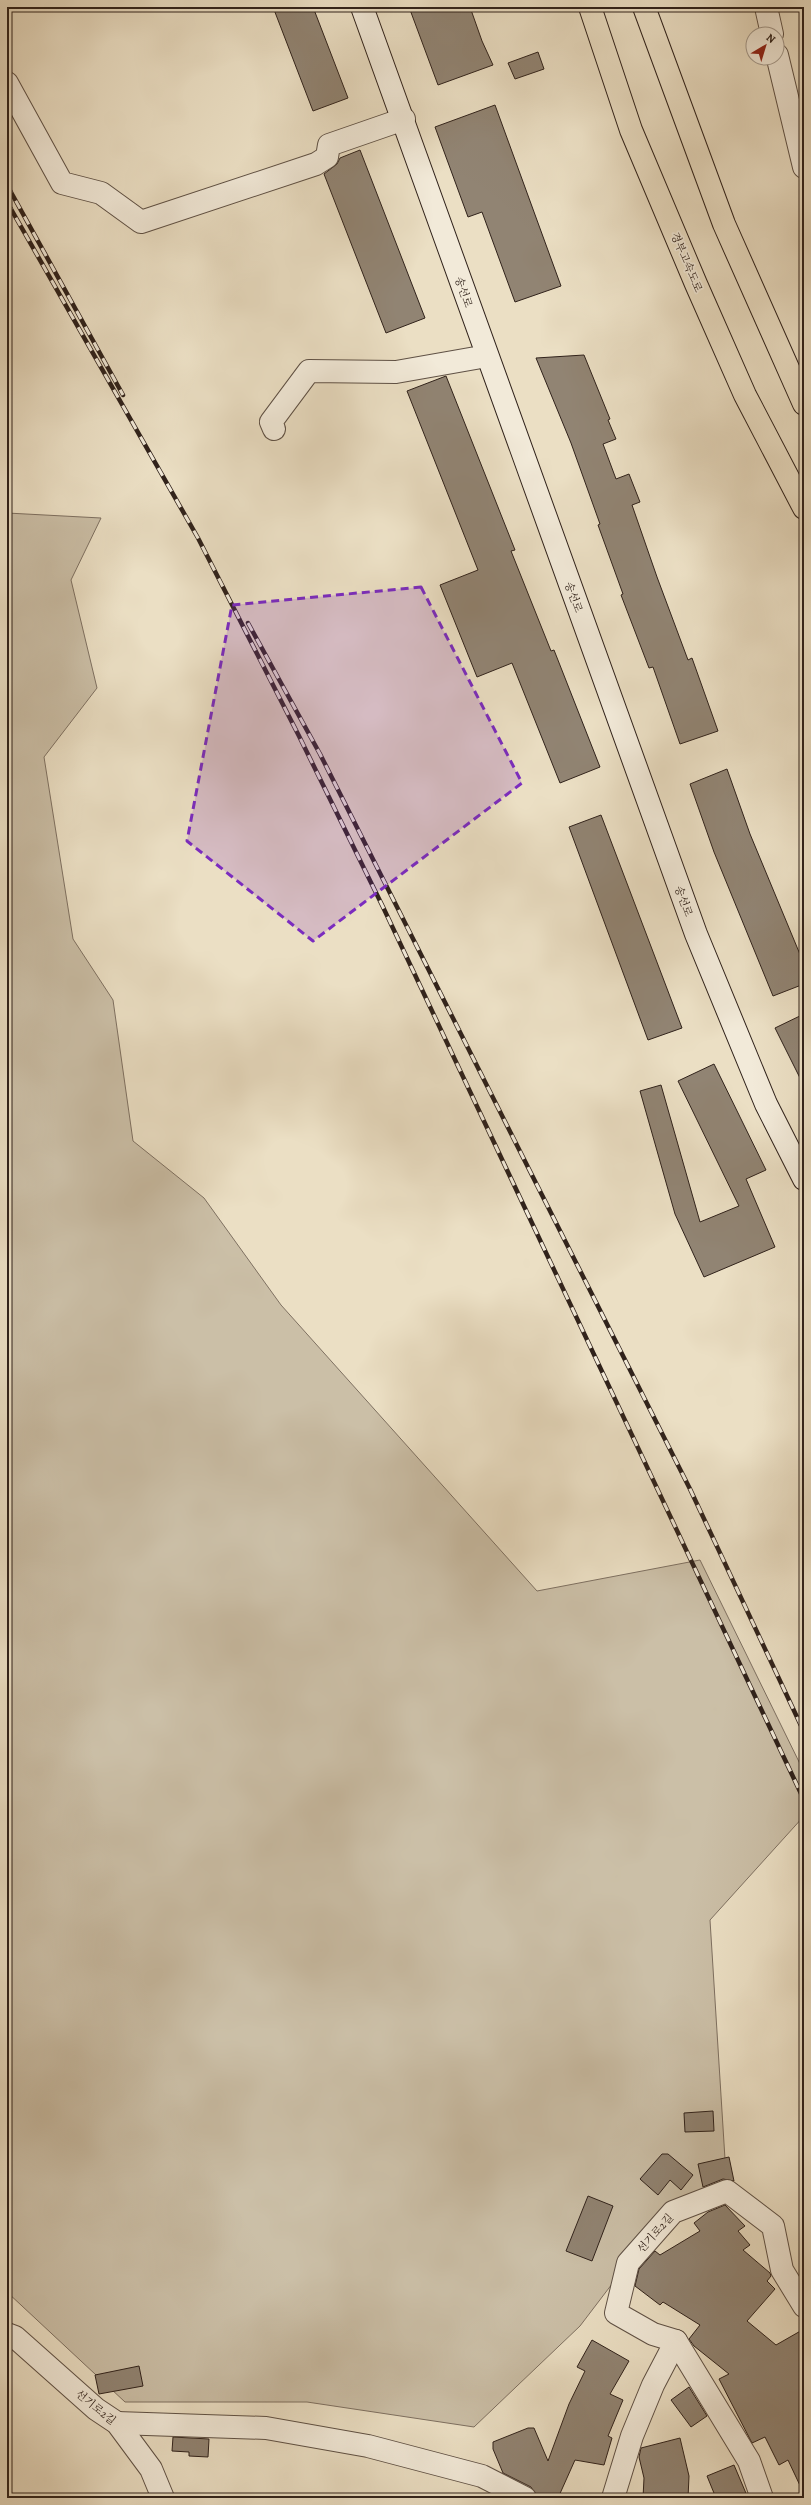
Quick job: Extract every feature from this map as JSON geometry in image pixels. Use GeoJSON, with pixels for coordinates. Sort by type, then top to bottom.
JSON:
{"type":"FeatureCollection","features":[{"type":"Feature","properties":{"kind":"highway","name":"경부고속도로"},"geometry":{"type":"LineString","coordinates":[[590,7],[632,130],[696,284],[745,395],[804,508]]}},
{"type":"Feature","properties":{"kind":"highway"},"geometry":{"type":"LineString","coordinates":[[644,7],[724,224],[804,404]]}},
{"type":"Feature","properties":{"kind":"street","name":"송선로"},"geometry":{"type":"LineString","coordinates":[[362,7],[404,119],[487,356],[696,934],[766,1104],[804,1179]]}},
{"type":"Feature","properties":{"kind":"street"},"geometry":{"type":"LineString","coordinates":[[766,7],[770,26]]}},
{"type":"Feature","properties":{"kind":"street"},"geometry":{"type":"LineString","coordinates":[[780,66],[804,167]]}},
{"type":"Feature","properties":{"kind":"street"},"geometry":{"type":"LineString","coordinates":[[7,83],[62,183],[101,193],[141,222],[316,164],[327,157],[329,145],[404,119]]}},
{"type":"Feature","properties":{"kind":"street"},"geometry":{"type":"LineString","coordinates":[[274,429],[271,422],[310,371],[396,372],[487,356]]}},
{"type":"Feature","properties":{"kind":"street","name":"선기로2길"},"geometry":{"type":"LineString","coordinates":[[676,2340],[653,2334],[616,2313],[628,2263],[673,2212],[727,2191],[773,2226],[782,2270],[804,2306]]}},
{"type":"Feature","properties":{"kind":"street","name":"선기로2길"},"geometry":{"type":"LineString","coordinates":[[7,2334],[15,2337],[96,2409],[117,2423],[151,2469],[163,2498]]}},
{"type":"Feature","properties":{"kind":"street"},"geometry":{"type":"LineString","coordinates":[[613,2498],[632,2436],[653,2385],[676,2340]]}},
{"type":"Feature","properties":{"kind":"street"},"geometry":{"type":"LineString","coordinates":[[676,2340],[749,2461],[762,2498]]}},
{"type":"Feature","properties":{"kind":"street"},"geometry":{"type":"LineString","coordinates":[[117,2423],[266,2428],[368,2446],[482,2476],[526,2498]]}},
{"type":"Feature","properties":{"kind":"highlighted area"},"geometry":{"type":"Polygon","coordinates":[[[421,587],[522,783],[313,941],[187,841],[232,605],[421,587]]]}},
{"type":"Feature","properties":{"kind":"shaded area"},"geometry":{"type":"Polygon","coordinates":[[[7,513],[101,518],[71,580],[97,688],[44,757],[73,939],[113,1000],[133,1141],[204,1198],[281,1305],[537,1591],[700,1560],[804,1772],[804,1816],[710,1920],[727,2191],[673,2212],[628,2263],[580,2326],[474,2427],[307,2402],[125,2402],[7,2292],[7,513]]]}},
{"type":"Feature","properties":{"kind":"building"},"geometry":{"type":"Polygon","coordinates":[[[273,7],[313,7],[348,98],[313,111],[273,7]]]}},
{"type":"Feature","properties":{"kind":"building"},"geometry":{"type":"Polygon","coordinates":[[[409,7],[470,7],[482,41],[493,65],[438,85],[409,7]]]}},
{"type":"Feature","properties":{"kind":"building"},"geometry":{"type":"Polygon","coordinates":[[[538,52],[544,69],[515,79],[508,63],[538,52]]]}},
{"type":"Feature","properties":{"kind":"building"},"geometry":{"type":"Polygon","coordinates":[[[495,105],[561,286],[515,302],[482,212],[468,217],[435,127],[495,105]]]}},
{"type":"Feature","properties":{"kind":"building"},"geometry":{"type":"Polygon","coordinates":[[[360,150],[425,318],[386,333],[324,174],[337,164],[340,158],[360,150]]]}},
{"type":"Feature","properties":{"kind":"building"},"geometry":{"type":"Polygon","coordinates":[[[584,355],[610,419],[608,420],[616,439],[603,444],[616,479],[629,474],[640,502],[632,505],[688,660],[692,658],[718,731],[680,744],[653,667],[649,668],[621,595],[623,594],[598,525],[600,524],[571,443],[536,358],[584,355]]]}},
{"type":"Feature","properties":{"kind":"building"},"geometry":{"type":"Polygon","coordinates":[[[446,376],[515,550],[511,551],[551,651],[554,650],[600,767],[560,783],[512,663],[477,677],[440,585],[478,570],[407,391],[446,376]]]}},
{"type":"Feature","properties":{"kind":"building"},"geometry":{"type":"Polygon","coordinates":[[[727,769],[750,834],[804,964],[804,984],[773,996],[714,852],[690,784],[727,769]]]}},
{"type":"Feature","properties":{"kind":"building"},"geometry":{"type":"Polygon","coordinates":[[[601,815],[682,1028],[648,1040],[569,827],[601,815]]]}},
{"type":"Feature","properties":{"kind":"building"},"geometry":{"type":"Polygon","coordinates":[[[804,1014],[804,1086],[775,1028],[804,1014]]]}},
{"type":"Feature","properties":{"kind":"building"},"geometry":{"type":"Polygon","coordinates":[[[714,1064],[766,1170],[746,1179],[775,1247],[704,1277],[675,1214],[640,1091],[661,1085],[700,1222],[739,1206],[678,1081],[714,1064]]]}},
{"type":"Feature","properties":{"kind":"building"},"geometry":{"type":"Polygon","coordinates":[[[713,2111],[714,2131],[685,2132],[684,2113],[713,2111]]]}},
{"type":"Feature","properties":{"kind":"building"},"geometry":{"type":"Polygon","coordinates":[[[662,2154],[668,2154],[693,2175],[681,2190],[670,2180],[658,2195],[640,2179],[662,2154]]]}},
{"type":"Feature","properties":{"kind":"building"},"geometry":{"type":"Polygon","coordinates":[[[729,2157],[734,2181],[723,2179],[703,2187],[698,2164],[729,2157]]]}},
{"type":"Feature","properties":{"kind":"building"},"geometry":{"type":"Polygon","coordinates":[[[588,2196],[613,2206],[592,2261],[566,2251],[588,2196]]]}},
{"type":"Feature","properties":{"kind":"building"},"geometry":{"type":"Polygon","coordinates":[[[725,2205],[745,2226],[738,2231],[750,2245],[743,2250],[770,2273],[771,2276],[767,2281],[775,2289],[747,2321],[776,2345],[804,2329],[804,2494],[788,2460],[779,2465],[765,2437],[752,2443],[719,2379],[729,2374],[694,2346],[689,2339],[700,2325],[663,2302],[660,2305],[635,2286],[639,2269],[655,2251],[660,2255],[700,2231],[694,2223],[708,2212],[725,2205]]]}},
{"type":"Feature","properties":{"kind":"building"},"geometry":{"type":"Polygon","coordinates":[[[592,2340],[629,2361],[610,2394],[623,2400],[608,2436],[612,2438],[604,2465],[575,2460],[558,2498],[537,2498],[531,2487],[503,2473],[493,2449],[493,2442],[528,2428],[534,2428],[548,2461],[569,2404],[585,2371],[577,2367],[592,2340]]]}},
{"type":"Feature","properties":{"kind":"building"},"geometry":{"type":"Polygon","coordinates":[[[139,2366],[143,2386],[99,2394],[95,2375],[139,2366]]]}},
{"type":"Feature","properties":{"kind":"building"},"geometry":{"type":"Polygon","coordinates":[[[689,2387],[707,2416],[691,2427],[671,2400],[689,2387]]]}},
{"type":"Feature","properties":{"kind":"building"},"geometry":{"type":"Polygon","coordinates":[[[173,2437],[209,2439],[208,2457],[189,2456],[189,2452],[172,2451],[173,2437]]]}},
{"type":"Feature","properties":{"kind":"building"},"geometry":{"type":"Polygon","coordinates":[[[680,2438],[689,2476],[688,2498],[643,2498],[644,2478],[639,2457],[641,2448],[680,2438]]]}},
{"type":"Feature","properties":{"kind":"building"},"geometry":{"type":"Polygon","coordinates":[[[734,2465],[748,2498],[716,2498],[707,2476],[734,2465]]]}},
{"type":"Feature","properties":{"kind":"railway"},"geometry":{"type":"LineString","coordinates":[[7,185],[123,395]]}},
{"type":"Feature","properties":{"kind":"railway"},"geometry":{"type":"LineString","coordinates":[[7,202],[198,538],[299,736],[383,907],[804,1800]]}},
{"type":"Feature","properties":{"kind":"railway"},"geometry":{"type":"LineString","coordinates":[[248,623],[320,754],[690,1489],[804,1732]]}}]}
